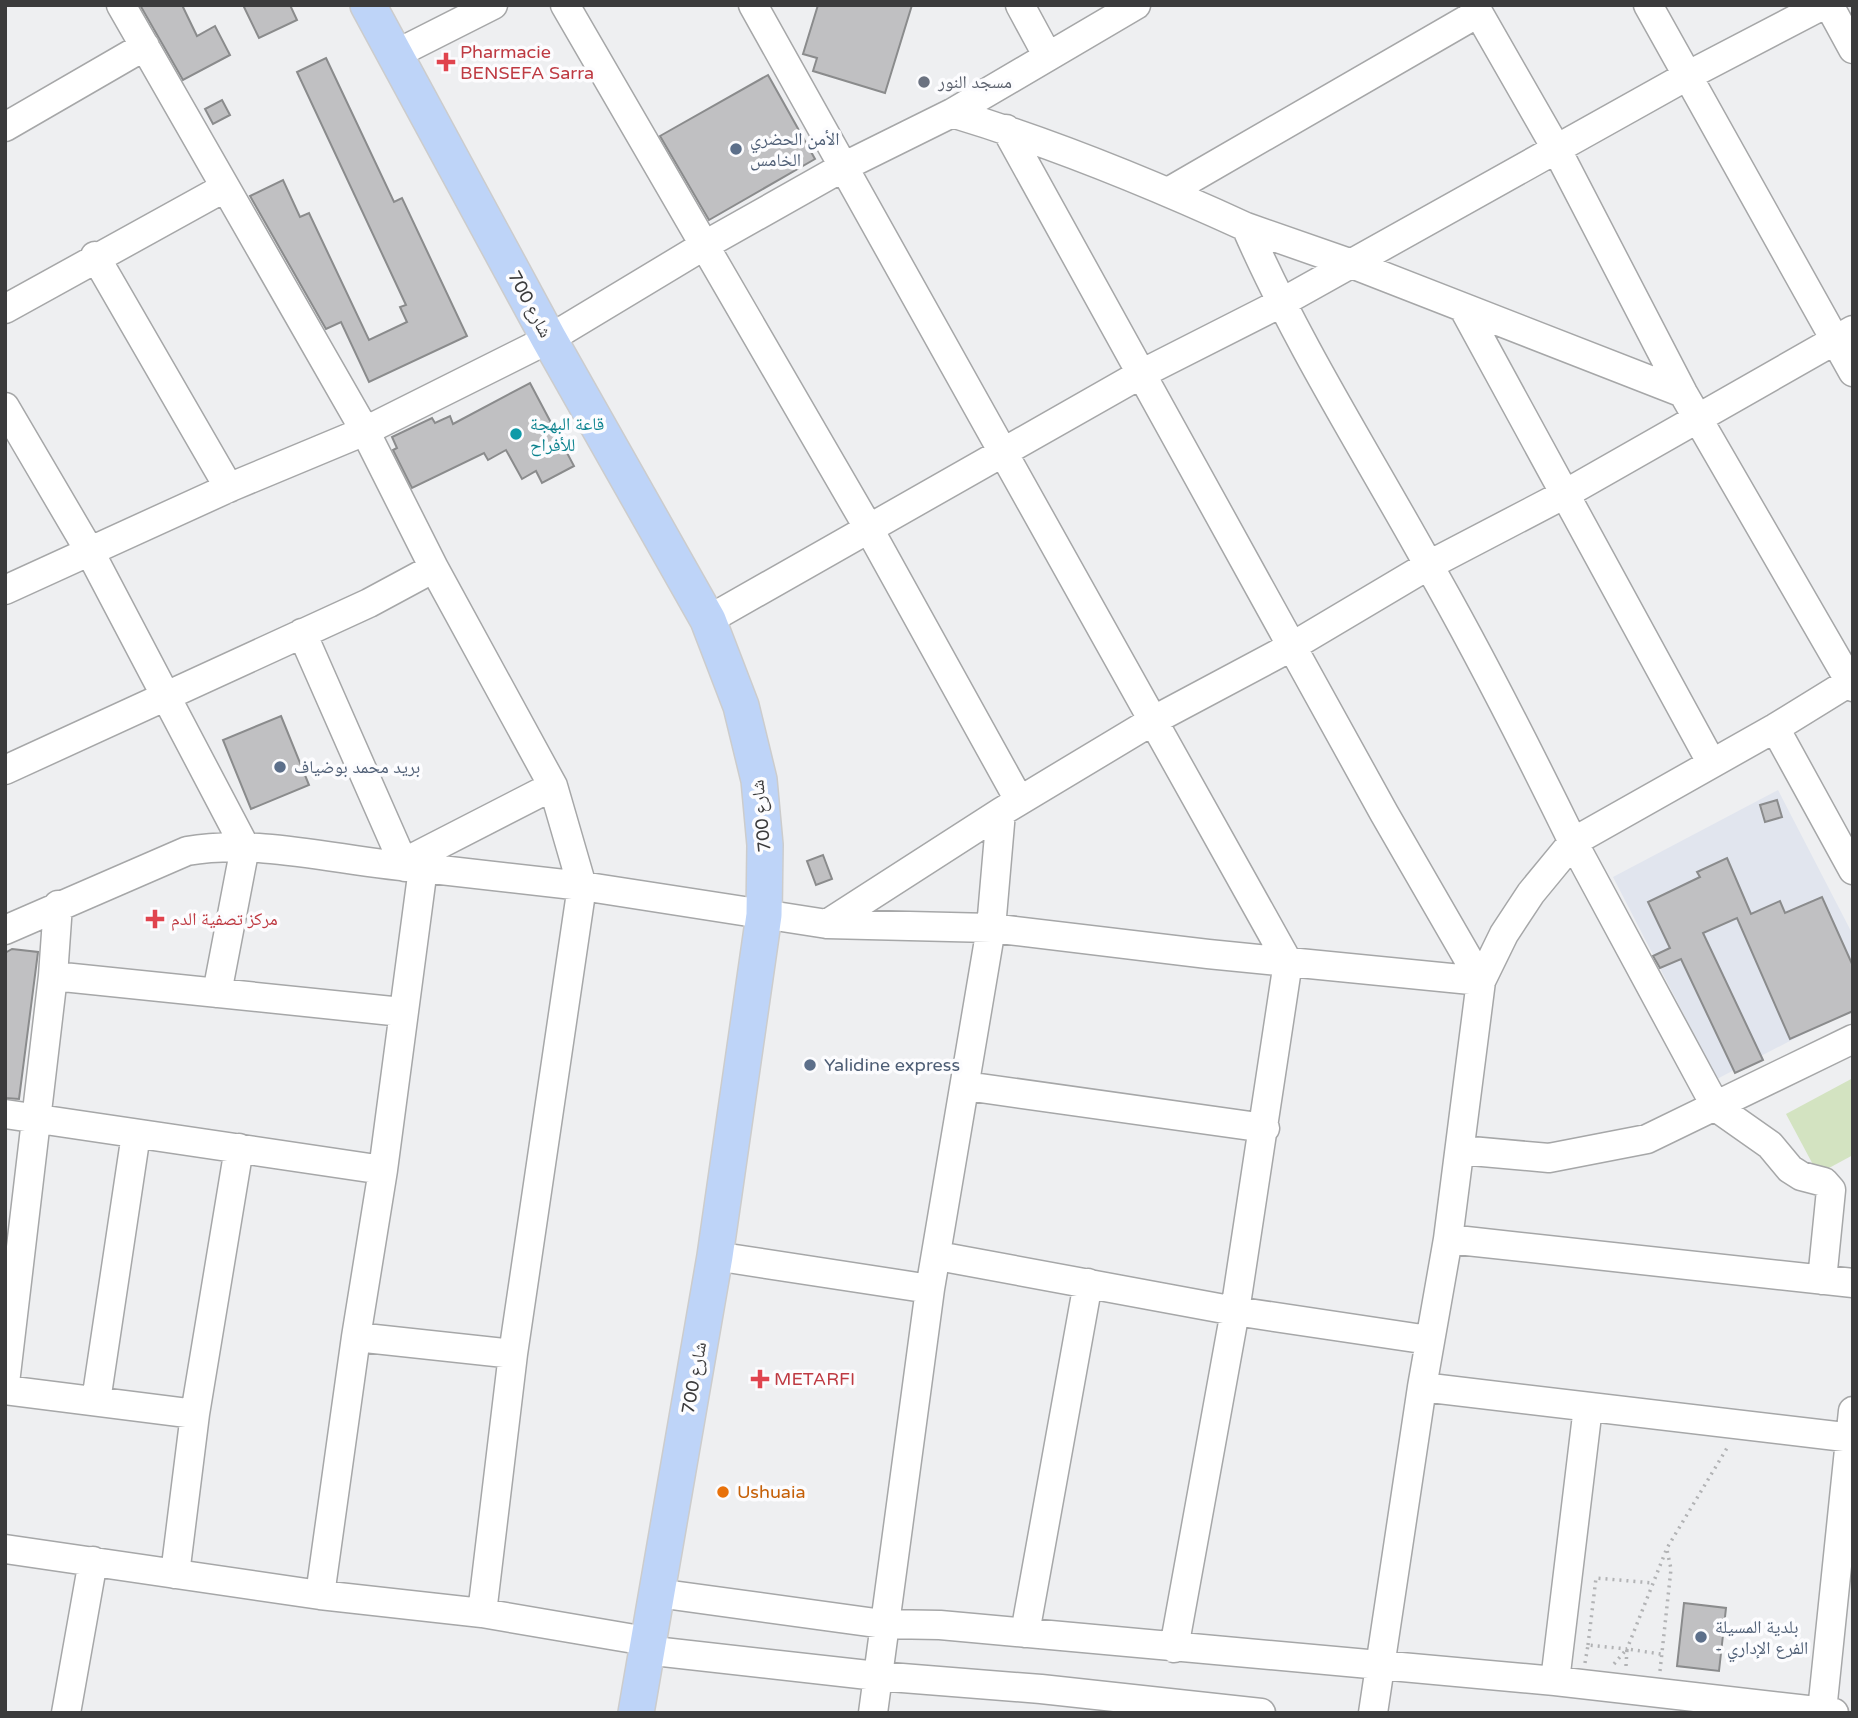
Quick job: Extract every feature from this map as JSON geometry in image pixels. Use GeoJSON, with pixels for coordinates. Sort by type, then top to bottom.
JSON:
{"type":"FeatureCollection","features":[{"type":"Feature","properties":{"kind":"main road","name":"شارع 700"},"geometry":{"type":"LineString","coordinates":[[368,5],[549,339],[708,620],[741,706],[759,780],[765,845],[764,915],[715,1256],[636,1713]]}},
{"type":"Feature","properties":{"kind":"street"},"geometry":{"type":"LineString","coordinates":[[121,5],[365,431],[434,568],[552,786],[582,886],[513,1354],[482,1613]]}},
{"type":"Feature","properties":{"kind":"street"},"geometry":{"type":"LineString","coordinates":[[396,54],[493,5]]}},
{"type":"Feature","properties":{"kind":"street"},"geometry":{"type":"LineString","coordinates":[[565,5],[869,529],[1010,806],[938,1256],[930,1289],[873,1713]]}},
{"type":"Feature","properties":{"kind":"street"},"geometry":{"type":"LineString","coordinates":[[753,5],[1288,962],[1265,1128],[1235,1311],[1174,1648]]}},
{"type":"Feature","properties":{"kind":"street"},"geometry":{"type":"LineString","coordinates":[[1020,5],[1047,55]]}},
{"type":"Feature","properties":{"kind":"street"},"geometry":{"type":"LineString","coordinates":[[7,585],[90,552],[229,488],[365,431],[549,339],[705,245],[845,166],[951,113],[1136,5]]}},
{"type":"Feature","properties":{"kind":"street"},"geometry":{"type":"LineString","coordinates":[[1648,5],[1687,76],[1844,335],[1853,372]]}},
{"type":"Feature","properties":{"kind":"street"},"geometry":{"type":"LineString","coordinates":[[708,620],[1141,374],[1279,304],[1687,76],[1823,5]]}},
{"type":"Feature","properties":{"kind":"street"},"geometry":{"type":"LineString","coordinates":[[1829,5],[1853,49]]}},
{"type":"Feature","properties":{"kind":"street"},"geometry":{"type":"LineString","coordinates":[[1168,192],[1476,9],[1557,150],[1683,393],[1852,683],[1573,842],[1531,893],[1504,934],[1481,981],[1448,1239],[1429,1340],[1373,1713]]}},
{"type":"Feature","properties":{"kind":"street"},"geometry":{"type":"LineString","coordinates":[[5,127],[145,46]]}},
{"type":"Feature","properties":{"kind":"street"},"geometry":{"type":"LineString","coordinates":[[951,113],[1006,129],[1168,192],[1245,227],[1352,264],[1683,393]]}},
{"type":"Feature","properties":{"kind":"street"},"geometry":{"type":"LineString","coordinates":[[1006,129],[1291,646],[1481,981]]}},
{"type":"Feature","properties":{"kind":"street"},"geometry":{"type":"LineString","coordinates":[[5,309],[95,256],[224,188]]}},
{"type":"Feature","properties":{"kind":"street"},"geometry":{"type":"LineString","coordinates":[[1245,227],[1279,304],[1429,565],[1504,704],[1573,842],[1716,1107],[1770,1145],[1790,1169],[1801,1176],[1824,1182],[1831,1190],[1822,1280]]}},
{"type":"Feature","properties":{"kind":"street"},"geometry":{"type":"LineString","coordinates":[[95,256],[229,488]]}},
{"type":"Feature","properties":{"kind":"street"},"geometry":{"type":"LineString","coordinates":[[1464,309],[1711,762]]}},
{"type":"Feature","properties":{"kind":"street"},"geometry":{"type":"LineString","coordinates":[[827,924],[1010,806],[1154,720],[1291,646],[1429,565],[1565,495],[1844,335]]}},
{"type":"Feature","properties":{"kind":"street"},"geometry":{"type":"LineString","coordinates":[[5,407],[90,552],[245,847],[217,993]]}},
{"type":"Feature","properties":{"kind":"street"},"geometry":{"type":"LineString","coordinates":[[5,770],[369,604],[434,568]]}},
{"type":"Feature","properties":{"kind":"street"},"geometry":{"type":"LineString","coordinates":[[302,633],[410,866],[402,1012],[383,1170],[356,1337],[320,1594]]}},
{"type":"Feature","properties":{"kind":"street"},"geometry":{"type":"LineString","coordinates":[[1775,728],[1853,870]]}},
{"type":"Feature","properties":{"kind":"street"},"geometry":{"type":"LineString","coordinates":[[410,866],[552,786]]}},
{"type":"Feature","properties":{"kind":"street"},"geometry":{"type":"LineString","coordinates":[[5,930],[187,851],[245,847],[582,886],[827,924],[991,928],[1481,981]]}},
{"type":"Feature","properties":{"kind":"street"},"geometry":{"type":"LineString","coordinates":[[5,1383],[53,976],[58,905]]}},
{"type":"Feature","properties":{"kind":"street"},"geometry":{"type":"LineString","coordinates":[[53,976],[402,1012]]}},
{"type":"Feature","properties":{"kind":"street"},"geometry":{"type":"LineString","coordinates":[[1460,1150],[1528,1157],[1584,1153],[1647,1139],[1853,1039]]}},
{"type":"Feature","properties":{"kind":"street"},"geometry":{"type":"LineString","coordinates":[[966,1086],[1265,1128]]}},
{"type":"Feature","properties":{"kind":"street"},"geometry":{"type":"LineString","coordinates":[[5,1114],[383,1170]]}},
{"type":"Feature","properties":{"kind":"street"},"geometry":{"type":"LineString","coordinates":[[96,1401],[136,1135]]}},
{"type":"Feature","properties":{"kind":"street"},"geometry":{"type":"LineString","coordinates":[[175,1574],[195,1414],[239,1148]]}},
{"type":"Feature","properties":{"kind":"street"},"geometry":{"type":"LineString","coordinates":[[1448,1239],[1853,1283]]}},
{"type":"Feature","properties":{"kind":"street"},"geometry":{"type":"LineString","coordinates":[[715,1256],[930,1289]]}},
{"type":"Feature","properties":{"kind":"street"},"geometry":{"type":"LineString","coordinates":[[938,1256],[1235,1311],[1429,1340]]}},
{"type":"Feature","properties":{"kind":"street"},"geometry":{"type":"LineString","coordinates":[[1025,1633],[1088,1283]]}},
{"type":"Feature","properties":{"kind":"street"},"geometry":{"type":"LineString","coordinates":[[356,1337],[513,1354]]}},
{"type":"Feature","properties":{"kind":"street"},"geometry":{"type":"LineString","coordinates":[[657,1592],[883,1624],[1025,1633],[1555,1681],[1828,1712],[1852,1429],[1741,1425],[1422,1387]]}},
{"type":"Feature","properties":{"kind":"street"},"geometry":{"type":"LineString","coordinates":[[5,1390],[195,1414]]}},
{"type":"Feature","properties":{"kind":"street"},"geometry":{"type":"LineString","coordinates":[[1555,1681],[1588,1407]]}},
{"type":"Feature","properties":{"kind":"street"},"geometry":{"type":"LineString","coordinates":[[5,1549],[320,1594],[482,1613],[646,1645],[877,1676],[1041,1689],[1163,1708],[1262,1713]]}},
{"type":"Feature","properties":{"kind":"street"},"geometry":{"type":"LineString","coordinates":[[66,1713],[93,1561]]}},
{"type":"Feature","properties":{"kind":"path"},"geometry":{"type":"LineString","coordinates":[[1626,1674],[1627,1649],[1667,1548],[1741,1425]]}},
{"type":"Feature","properties":{"kind":"path"},"geometry":{"type":"LineString","coordinates":[[1659,1679],[1671,1569],[1667,1548]]}},
{"type":"Feature","properties":{"kind":"path"},"geometry":{"type":"LineString","coordinates":[[1555,1681],[1568,1678],[1585,1667],[1595,1578],[1653,1583]]}},
{"type":"Feature","properties":{"kind":"path"},"geometry":{"type":"LineString","coordinates":[[1588,1645],[1661,1654]]}},
{"type":"Feature","properties":{"kind":"shaded area"},"geometry":{"type":"Polygon","coordinates":[[[1778,790],[1853,935],[1853,1008],[1717,1079],[1613,877],[1778,790]]]}},
{"type":"Feature","properties":{"kind":"green space"},"geometry":{"type":"Polygon","coordinates":[[[1853,1078],[1853,1155],[1818,1174],[1786,1114],[1853,1078]]]}},
{"type":"Feature","properties":{"kind":"building"},"geometry":{"type":"Polygon","coordinates":[[[140,5],[182,5],[197,36],[215,26],[230,55],[183,80],[140,5]]]}},
{"type":"Feature","properties":{"kind":"building"},"geometry":{"type":"Polygon","coordinates":[[[243,5],[290,5],[297,20],[259,38],[243,5]]]}},
{"type":"Feature","properties":{"kind":"building"},"geometry":{"type":"Polygon","coordinates":[[[818,5],[912,5],[885,93],[813,71],[817,58],[803,54],[818,5]]]}},
{"type":"Feature","properties":{"kind":"building"},"geometry":{"type":"Polygon","coordinates":[[[326,58],[394,202],[402,198],[467,336],[369,382],[341,322],[326,329],[250,196],[283,180],[300,217],[309,213],[369,340],[407,322],[400,307],[406,305],[297,72],[326,58]]]}},
{"type":"Feature","properties":{"kind":"building","name":"الأمن الحضري الخامس"},"geometry":{"type":"Polygon","coordinates":[[[768,75],[815,159],[709,220],[660,136],[768,75]]]}},
{"type":"Feature","properties":{"kind":"building"},"geometry":{"type":"Polygon","coordinates":[[[222,100],[230,115],[213,124],[205,109],[222,100]]]}},
{"type":"Feature","properties":{"kind":"building"},"geometry":{"type":"Polygon","coordinates":[[[530,383],[574,466],[542,483],[536,471],[522,479],[506,450],[488,460],[484,453],[412,488],[393,450],[397,448],[392,437],[432,418],[435,423],[450,416],[453,424],[530,383]]]}},
{"type":"Feature","properties":{"kind":"building"},"geometry":{"type":"Polygon","coordinates":[[[281,716],[309,785],[251,809],[223,740],[281,716]]]}},
{"type":"Feature","properties":{"kind":"building"},"geometry":{"type":"Polygon","coordinates":[[[1777,800],[1782,817],[1765,822],[1760,805],[1777,800]]]}},
{"type":"Feature","properties":{"kind":"building"},"geometry":{"type":"Polygon","coordinates":[[[823,855],[832,879],[816,885],[807,861],[823,855]]]}},
{"type":"Feature","properties":{"kind":"building"},"geometry":{"type":"Polygon","coordinates":[[[1727,858],[1751,914],[1780,901],[1785,913],[1822,897],[1853,966],[1853,1011],[1790,1039],[1737,918],[1703,933],[1763,1060],[1735,1073],[1681,959],[1660,968],[1653,956],[1670,948],[1648,902],[1700,877],[1697,872],[1727,858]]]}},
{"type":"Feature","properties":{"kind":"building"},"geometry":{"type":"Polygon","coordinates":[[[12,949],[38,952],[19,1099],[5,1098],[5,953],[12,949]]]}},
{"type":"Feature","properties":{"kind":"building","name":"بلدية المسيلة - الفرع الإداري"},"geometry":{"type":"Polygon","coordinates":[[[1684,1603],[1726,1608],[1719,1671],[1677,1666],[1684,1603]]]}},
{"type":"Feature","properties":{"kind":"place","name":"Pharmacie BENSEFA Sarra"},"geometry":{"type":"Point","coordinates":[446,62]}},
{"type":"Feature","properties":{"kind":"place","name":"مسجد النور"},"geometry":{"type":"Point","coordinates":[924,82]}},
{"type":"Feature","properties":{"kind":"place","name":"الأمن الحضري الخامس"},"geometry":{"type":"Point","coordinates":[736,149]}},
{"type":"Feature","properties":{"kind":"place","name":"قاعة البهجة للأفراح"},"geometry":{"type":"Point","coordinates":[516,434]}},
{"type":"Feature","properties":{"kind":"place","name":"بريد محمد بوضياف"},"geometry":{"type":"Point","coordinates":[280,767]}},
{"type":"Feature","properties":{"kind":"place","name":"مركز تصفية الدم"},"geometry":{"type":"Point","coordinates":[155,919]}},
{"type":"Feature","properties":{"kind":"place","name":"Yalidine express"},"geometry":{"type":"Point","coordinates":[810,1065]}},
{"type":"Feature","properties":{"kind":"place","name":"METARFI"},"geometry":{"type":"Point","coordinates":[760,1379]}},
{"type":"Feature","properties":{"kind":"place","name":"Ushuaia"},"geometry":{"type":"Point","coordinates":[723,1492]}},
{"type":"Feature","properties":{"kind":"place","name":"بلدية المسيلة - الفرع الإداري"},"geometry":{"type":"Point","coordinates":[1701,1637]}}]}
